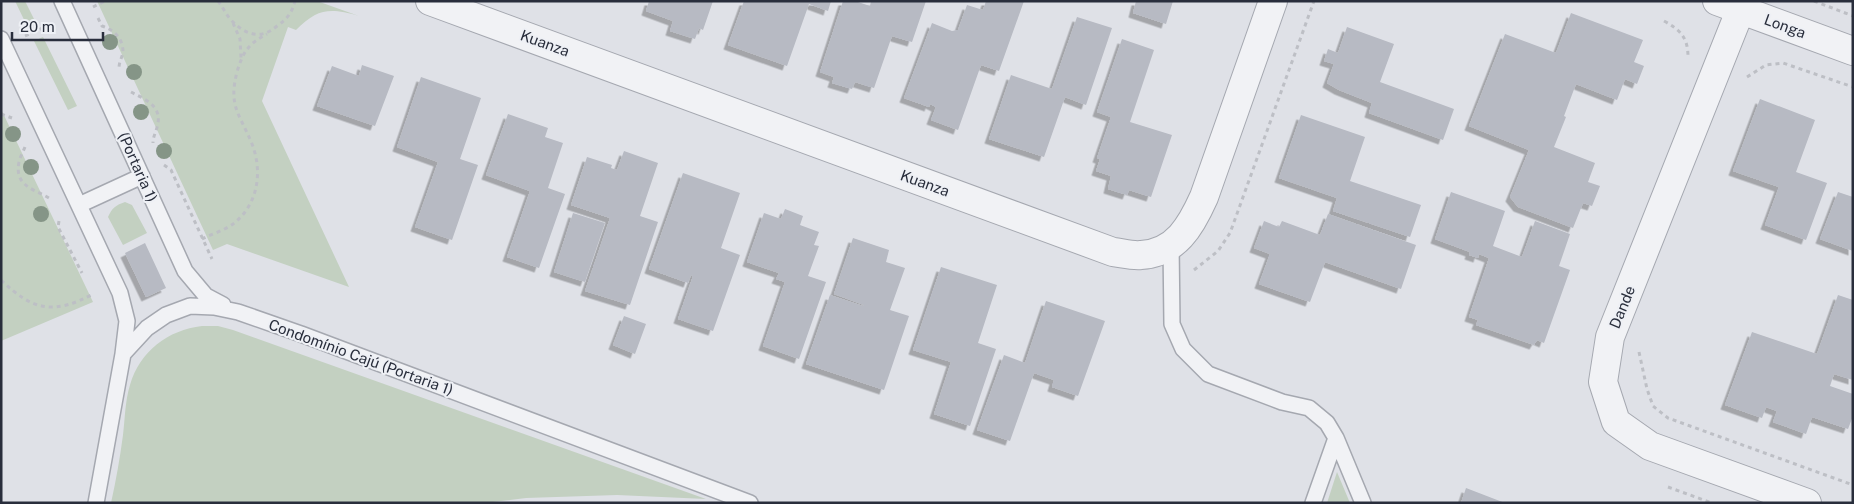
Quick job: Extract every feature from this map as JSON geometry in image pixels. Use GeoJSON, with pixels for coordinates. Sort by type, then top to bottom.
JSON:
{"type":"FeatureCollection","features":[{"type":"Feature","properties":{"kind":"street","name":"Kuanza"},"geometry":{"type":"LineString","coordinates":[[430,1],[1113,252],[1140,255],[1156,252],[1171,244],[1184,235],[1193,220],[1204,197],[1273,1]]}},
{"type":"Feature","properties":{"kind":"street","name":"Longa"},"geometry":{"type":"LineString","coordinates":[[1734,4],[1853,51]]}},
{"type":"Feature","properties":{"kind":"street","name":"Dande"},"geometry":{"type":"LineString","coordinates":[[1734,4],[1610,337],[1603,382],[1616,422],[1650,446],[1807,503]]}},
{"type":"Feature","properties":{"kind":"lane","name":"(Portaria 1)"},"geometry":{"type":"LineString","coordinates":[[62,1],[185,271],[206,296],[238,312]]}},
{"type":"Feature","properties":{"kind":"lane"},"geometry":{"type":"LineString","coordinates":[[1,39],[120,293],[127,321],[123,354],[96,503]]}},
{"type":"Feature","properties":{"kind":"lane"},"geometry":{"type":"LineString","coordinates":[[79,205],[142,176]]}},
{"type":"Feature","properties":{"kind":"lane"},"geometry":{"type":"LineString","coordinates":[[1171,244],[1172,324],[1183,349],[1208,374],[1282,402],[1309,408],[1327,423],[1336,438],[1364,503]]}},
{"type":"Feature","properties":{"kind":"lane","name":"Condomínio Cajú (Portaria 1)"},"geometry":{"type":"LineString","coordinates":[[123,354],[147,328],[166,315],[190,306],[214,307],[238,312],[750,503]]}},
{"type":"Feature","properties":{"kind":"lane"},"geometry":{"type":"LineString","coordinates":[[1313,503],[1336,438]]}},
{"type":"Feature","properties":{"kind":"path"},"geometry":{"type":"LineString","coordinates":[[93,7],[105,1]]}},
{"type":"Feature","properties":{"kind":"path"},"geometry":{"type":"LineString","coordinates":[[202,239],[232,225],[246,213],[254,198],[258,170],[254,151],[236,110],[234,97],[234,85],[241,58],[240,38],[232,20],[218,1]]}},
{"type":"Feature","properties":{"kind":"path"},"geometry":{"type":"LineString","coordinates":[[241,58],[255,40],[289,16],[295,1]]}},
{"type":"Feature","properties":{"kind":"path"},"geometry":{"type":"LineString","coordinates":[[1191,272],[1218,251],[1230,233],[1314,1]]}},
{"type":"Feature","properties":{"kind":"path"},"geometry":{"type":"LineString","coordinates":[[1814,1],[1853,16]]}},
{"type":"Feature","properties":{"kind":"path"},"geometry":{"type":"LineString","coordinates":[[97,17],[102,26],[111,29],[121,42],[123,50],[119,72]]}},
{"type":"Feature","properties":{"kind":"path"},"geometry":{"type":"LineString","coordinates":[[232,20],[252,34],[266,34]]}},
{"type":"Feature","properties":{"kind":"path"},"geometry":{"type":"LineString","coordinates":[[23,37],[47,26]]}},
{"type":"Feature","properties":{"kind":"path"},"geometry":{"type":"LineString","coordinates":[[1743,85],[1747,76],[1766,65],[1784,63],[1853,87]]}},
{"type":"Feature","properties":{"kind":"path"},"geometry":{"type":"LineString","coordinates":[[125,88],[147,100],[158,112],[159,121],[153,138],[153,146]]}},
{"type":"Feature","properties":{"kind":"path"},"geometry":{"type":"LineString","coordinates":[[1,114],[14,119]]}},
{"type":"Feature","properties":{"kind":"path"},"geometry":{"type":"LineString","coordinates":[[26,140],[19,162],[20,176],[24,184],[31,190],[48,196],[54,202]]}},
{"type":"Feature","properties":{"kind":"path"},"geometry":{"type":"LineString","coordinates":[[159,161],[171,170],[212,259]]}},
{"type":"Feature","properties":{"kind":"path"},"geometry":{"type":"LineString","coordinates":[[59,218],[58,227],[84,277]]}},
{"type":"Feature","properties":{"kind":"path"},"geometry":{"type":"LineString","coordinates":[[1,280],[13,292],[39,307],[52,308],[75,304],[93,294],[89,286]]}},
{"type":"Feature","properties":{"kind":"path"},"geometry":{"type":"LineString","coordinates":[[1638,350],[1653,406],[1668,418],[1853,485]]}},
{"type":"Feature","properties":{"kind":"path"},"geometry":{"type":"LineString","coordinates":[[1671,488],[1712,503]]}},
{"type":"Feature","properties":{"kind":"green space"},"geometry":{"type":"Polygon","coordinates":[[[15,1],[25,1],[36,23],[28,28],[15,1]]]}},
{"type":"Feature","properties":{"kind":"green space"},"geometry":{"type":"Polygon","coordinates":[[[97,1],[317,1],[359,16],[332,11],[325,12],[311,17],[296,30],[288,27],[262,101],[349,287],[227,244],[213,250],[97,1]]]}},
{"type":"Feature","properties":{"kind":"green space"},"geometry":{"type":"Polygon","coordinates":[[[43,37],[77,106],[68,110],[34,41],[43,37]]]}},
{"type":"Feature","properties":{"kind":"green space"},"geometry":{"type":"Polygon","coordinates":[[[1,109],[93,302],[1,341],[1,109]]]}},
{"type":"Feature","properties":{"kind":"green space"},"geometry":{"type":"Polygon","coordinates":[[[125,202],[132,205],[147,233],[123,245],[108,217],[115,207],[125,202]]]}},
{"type":"Feature","properties":{"kind":"green space"},"geometry":{"type":"Polygon","coordinates":[[[202,326],[218,326],[233,330],[706,499],[617,495],[526,498],[484,503],[111,503],[121,452],[127,397],[135,373],[148,352],[157,344],[178,332],[202,326]]]}},
{"type":"Feature","properties":{"kind":"green space"},"geometry":{"type":"Polygon","coordinates":[[[1337,472],[1350,503],[1327,503],[1337,472]]]}},
{"type":"Feature","properties":{"kind":"building"},"geometry":{"type":"Polygon","coordinates":[[[649,1],[713,1],[703,30],[699,28],[695,39],[670,31],[673,21],[646,11],[649,1]]]}},
{"type":"Feature","properties":{"kind":"building"},"geometry":{"type":"Polygon","coordinates":[[[744,1],[831,1],[828,11],[809,4],[787,66],[728,45],[744,1]]]}},
{"type":"Feature","properties":{"kind":"building"},"geometry":{"type":"Polygon","coordinates":[[[843,1],[855,1],[870,6],[871,1],[926,1],[912,42],[892,36],[874,88],[855,82],[852,89],[832,83],[834,77],[820,72],[843,1]]]}},
{"type":"Feature","properties":{"kind":"building"},"geometry":{"type":"Polygon","coordinates":[[[986,1],[1024,1],[999,71],[981,65],[958,130],[931,120],[936,107],[930,104],[929,107],[904,98],[932,23],[952,31],[958,30],[967,5],[983,10],[986,1]]]}},
{"type":"Feature","properties":{"kind":"building"},"geometry":{"type":"Polygon","coordinates":[[[1136,1],[1173,1],[1166,24],[1133,13],[1136,1]]]}},
{"type":"Feature","properties":{"kind":"building"},"geometry":{"type":"Polygon","coordinates":[[[1571,13],[1643,40],[1634,62],[1644,66],[1637,84],[1625,79],[1617,100],[1576,84],[1554,147],[1595,163],[1588,182],[1600,186],[1592,206],[1583,203],[1573,228],[1518,207],[1510,197],[1529,150],[1469,126],[1505,34],[1556,53],[1571,13]]]}},
{"type":"Feature","properties":{"kind":"building"},"geometry":{"type":"Polygon","coordinates":[[[1077,17],[1112,28],[1086,105],[1065,97],[1044,157],[989,139],[1011,75],[1052,89],[1077,17]]]}},
{"type":"Feature","properties":{"kind":"building"},"geometry":{"type":"Polygon","coordinates":[[[1347,27],[1394,44],[1380,82],[1454,109],[1443,140],[1369,113],[1372,103],[1339,90],[1327,83],[1334,64],[1324,61],[1328,49],[1338,53],[1347,27]]]}},
{"type":"Feature","properties":{"kind":"building"},"geometry":{"type":"Polygon","coordinates":[[[1122,39],[1154,50],[1130,122],[1172,135],[1151,197],[1129,190],[1127,195],[1108,189],[1111,176],[1096,171],[1100,159],[1097,158],[1111,117],[1097,112],[1122,39]]]}},
{"type":"Feature","properties":{"kind":"building"},"geometry":{"type":"Polygon","coordinates":[[[362,65],[394,76],[375,126],[317,106],[332,66],[359,76],[362,65]]]}},
{"type":"Feature","properties":{"kind":"building"},"geometry":{"type":"Polygon","coordinates":[[[421,77],[481,98],[460,159],[478,165],[452,240],[415,227],[438,162],[397,147],[421,77]]]}},
{"type":"Feature","properties":{"kind":"building"},"geometry":{"type":"Polygon","coordinates":[[[1760,99],[1815,120],[1796,172],[1827,183],[1806,240],[1765,225],[1779,187],[1733,171],[1760,99]]]}},
{"type":"Feature","properties":{"kind":"building"},"geometry":{"type":"Polygon","coordinates":[[[508,114],[548,128],[545,137],[563,143],[548,188],[565,194],[539,268],[507,257],[530,191],[486,175],[508,114]]]}},
{"type":"Feature","properties":{"kind":"building"},"geometry":{"type":"Polygon","coordinates":[[[1301,115],[1365,137],[1350,181],[1421,205],[1410,237],[1333,211],[1337,198],[1279,178],[1301,115]]]}},
{"type":"Feature","properties":{"kind":"building"},"geometry":{"type":"Polygon","coordinates":[[[624,151],[658,163],[640,216],[658,222],[630,305],[585,291],[610,218],[571,205],[587,157],[612,165],[611,168],[617,170],[624,151]]]}},
{"type":"Feature","properties":{"kind":"building"},"geometry":{"type":"Polygon","coordinates":[[[683,173],[740,193],[721,248],[740,255],[713,331],[678,319],[693,276],[691,275],[688,283],[649,269],[683,173]]]}},
{"type":"Feature","properties":{"kind":"building"},"geometry":{"type":"Polygon","coordinates":[[[1451,192],[1505,211],[1493,246],[1522,257],[1535,221],[1570,234],[1559,266],[1570,270],[1544,343],[1537,340],[1534,345],[1476,325],[1478,320],[1469,317],[1489,258],[1479,254],[1478,258],[1469,255],[1470,252],[1435,239],[1451,192]]]}},
{"type":"Feature","properties":{"kind":"building"},"geometry":{"type":"Polygon","coordinates":[[[1838,192],[1853,197],[1853,251],[1820,239],[1838,192]]]}},
{"type":"Feature","properties":{"kind":"building"},"geometry":{"type":"Polygon","coordinates":[[[785,209],[803,216],[800,225],[819,232],[814,245],[819,246],[808,276],[826,282],[799,359],[763,346],[785,282],[776,279],[779,273],[747,262],[764,213],[781,219],[785,209]]]}},
{"type":"Feature","properties":{"kind":"building"},"geometry":{"type":"Polygon","coordinates":[[[573,213],[605,223],[585,282],[554,272],[573,213]]]}},
{"type":"Feature","properties":{"kind":"building"},"geometry":{"type":"Polygon","coordinates":[[[1328,214],[1416,245],[1401,289],[1325,262],[1310,302],[1259,284],[1270,254],[1254,248],[1264,221],[1279,227],[1282,221],[1320,235],[1328,214]]]}},
{"type":"Feature","properties":{"kind":"building"},"geometry":{"type":"Polygon","coordinates":[[[853,238],[889,250],[886,262],[905,268],[890,310],[909,316],[884,390],[806,364],[830,295],[864,305],[834,294],[853,238]]]}},
{"type":"Feature","properties":{"kind":"building"},"geometry":{"type":"Polygon","coordinates":[[[145,243],[166,288],[146,297],[125,253],[145,243]]]}},
{"type":"Feature","properties":{"kind":"building"},"geometry":{"type":"Polygon","coordinates":[[[941,267],[997,285],[978,343],[996,349],[970,426],[934,414],[951,362],[913,350],[941,267]]]}},
{"type":"Feature","properties":{"kind":"building"},"geometry":{"type":"Polygon","coordinates":[[[1838,295],[1853,300],[1853,380],[1834,374],[1830,386],[1853,394],[1853,416],[1848,429],[1812,417],[1806,434],[1773,422],[1777,411],[1766,407],[1762,418],[1725,405],[1752,332],[1817,354],[1838,295]]]}},
{"type":"Feature","properties":{"kind":"building"},"geometry":{"type":"Polygon","coordinates":[[[1046,301],[1105,321],[1078,396],[1052,387],[1054,380],[1034,373],[1010,441],[977,430],[1004,355],[1025,363],[1046,301]]]}},
{"type":"Feature","properties":{"kind":"building"},"geometry":{"type":"Polygon","coordinates":[[[624,316],[646,324],[635,354],[613,345],[624,316]]]}},
{"type":"Feature","properties":{"kind":"building"},"geometry":{"type":"Polygon","coordinates":[[[1466,488],[1505,503],[1461,503],[1466,488]]]}}]}
